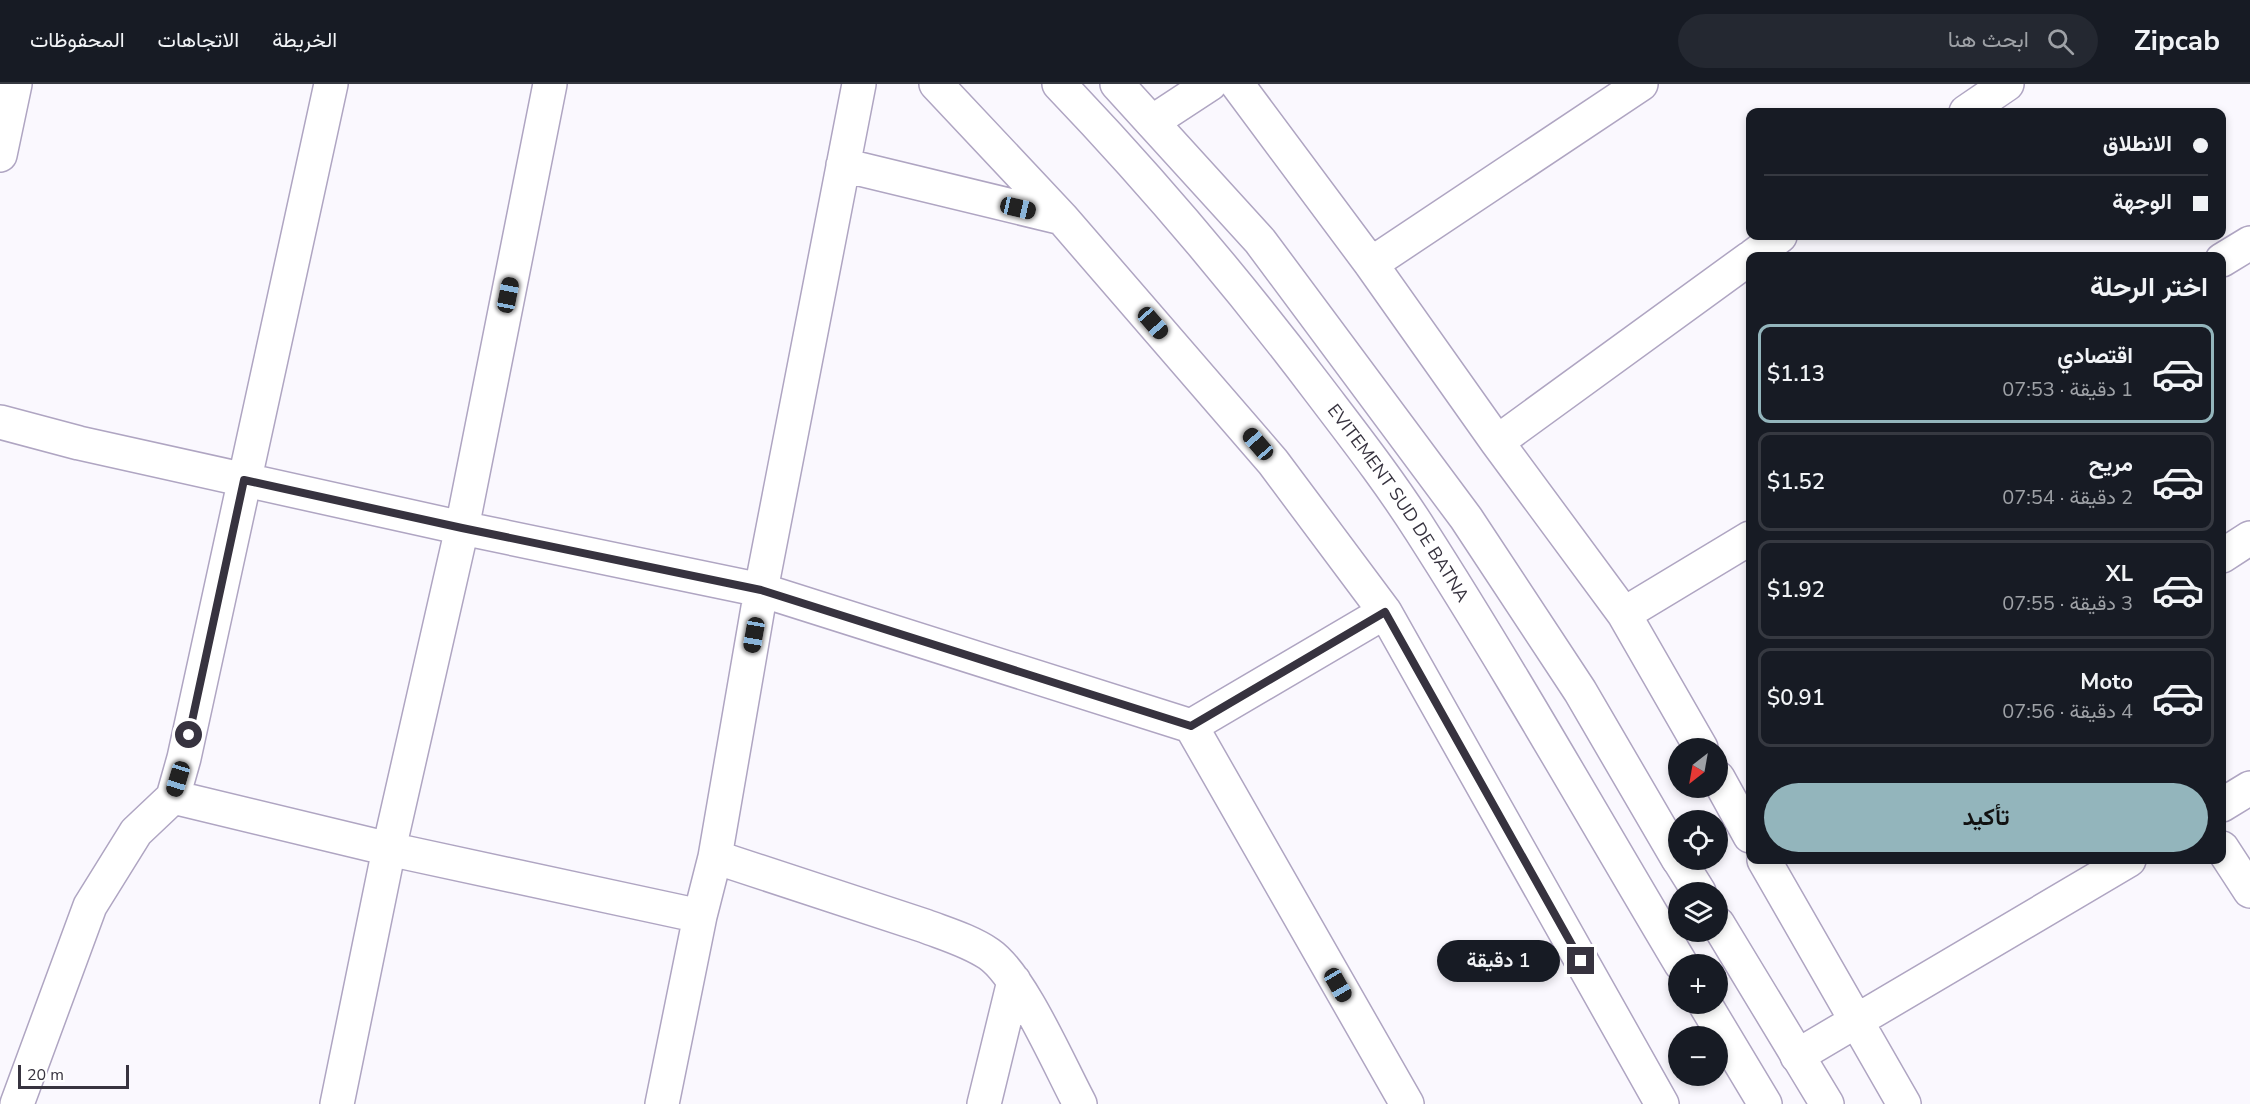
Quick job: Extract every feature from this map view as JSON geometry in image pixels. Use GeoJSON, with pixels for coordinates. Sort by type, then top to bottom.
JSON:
{"type":"FeatureCollection","features":[{"type":"Feature","properties":{"kind":"main road"},"geometry":{"type":"LineString","coordinates":[[0,155],[15,84]]}},
{"type":"Feature","properties":{"kind":"main road"},"geometry":{"type":"LineString","coordinates":[[17,1104],[90,906],[136,832],[173,797],[184,758],[331,84]]}},
{"type":"Feature","properties":{"kind":"main road"},"geometry":{"type":"LineString","coordinates":[[337,1104],[389,849],[462,528],[550,84]]}},
{"type":"Feature","properties":{"kind":"main road"},"geometry":{"type":"LineString","coordinates":[[662,1104],[700,916],[715,857],[761,590],[859,84]]}},
{"type":"Feature","properties":{"kind":"main road"},"geometry":{"type":"LineString","coordinates":[[936,84],[1062,218],[1274,462],[1385,612],[1662,1104]]}},
{"type":"Feature","properties":{"kind":"main road","name":"EVITEMENT SUD DE BATNA"},"geometry":{"type":"LineString","coordinates":[[1059,84],[1156,189],[1269,326],[1369,457],[1420,529],[1676,954]]}},
{"type":"Feature","properties":{"kind":"main road"},"geometry":{"type":"LineString","coordinates":[[1117,84],[1260,241],[1466,518],[1580,691],[1668,840]]}},
{"type":"Feature","properties":{"kind":"main road"},"geometry":{"type":"LineString","coordinates":[[1152,122],[1210,84]]}},
{"type":"Feature","properties":{"kind":"main road"},"geometry":{"type":"LineString","coordinates":[[1237,84],[1371,264],[1497,442],[1624,614],[1695,738]]}},
{"type":"Feature","properties":{"kind":"main road"},"geometry":{"type":"LineString","coordinates":[[1371,264],[1641,84]]}},
{"type":"Feature","properties":{"kind":"main road"},"geometry":{"type":"LineString","coordinates":[[1972,108],[2007,84]]}},
{"type":"Feature","properties":{"kind":"main road"},"geometry":{"type":"LineString","coordinates":[[843,165],[1062,218]]}},
{"type":"Feature","properties":{"kind":"main road"},"geometry":{"type":"LineString","coordinates":[[1759,252],[1775,240]]}},
{"type":"Feature","properties":{"kind":"main road"},"geometry":{"type":"LineString","coordinates":[[2226,258],[2250,243]]}},
{"type":"Feature","properties":{"kind":"main road"},"geometry":{"type":"LineString","coordinates":[[1497,442],[1746,261]]}},
{"type":"Feature","properties":{"kind":"main road"},"geometry":{"type":"LineString","coordinates":[[0,422],[79,443],[244,480],[761,590],[1191,726],[1407,1104]]}},
{"type":"Feature","properties":{"kind":"main road"},"geometry":{"type":"LineString","coordinates":[[2226,553],[2250,538]]}},
{"type":"Feature","properties":{"kind":"main road"},"geometry":{"type":"LineString","coordinates":[[1624,614],[1746,540]]}},
{"type":"Feature","properties":{"kind":"main road"},"geometry":{"type":"LineString","coordinates":[[1191,726],[1385,612]]}},
{"type":"Feature","properties":{"kind":"main road"},"geometry":{"type":"LineString","coordinates":[[2226,803],[2250,788]]}},
{"type":"Feature","properties":{"kind":"main road"},"geometry":{"type":"LineString","coordinates":[[1728,796],[1746,829]]}},
{"type":"Feature","properties":{"kind":"main road"},"geometry":{"type":"LineString","coordinates":[[173,797],[389,849],[700,916]]}},
{"type":"Feature","properties":{"kind":"main road"},"geometry":{"type":"LineString","coordinates":[[2226,854],[2250,891]]}},
{"type":"Feature","properties":{"kind":"main road"},"geometry":{"type":"LineString","coordinates":[[715,857],[955,937],[989,954],[1014,981],[1080,1104]]}},
{"type":"Feature","properties":{"kind":"main road"},"geometry":{"type":"LineString","coordinates":[[1766,864],[1904,1104]]}},
{"type":"Feature","properties":{"kind":"main road"},"geometry":{"type":"LineString","coordinates":[[1797,1056],[1856,1022],[2087,870],[2112,864]]}},
{"type":"Feature","properties":{"kind":"main road"},"geometry":{"type":"LineString","coordinates":[[1728,941],[1827,1104]]}},
{"type":"Feature","properties":{"kind":"main road"},"geometry":{"type":"LineString","coordinates":[[984,1104],[1014,981]]}},
{"type":"Feature","properties":{"kind":"main road"},"geometry":{"type":"LineString","coordinates":[[1711,1014],[1765,1104]]}},
{"type":"Feature","properties":{"kind":"route"},"geometry":{"type":"LineString","coordinates":[[189,735],[244,480],[761,590],[1191,726],[1385,612],[1581,961]]}}]}
